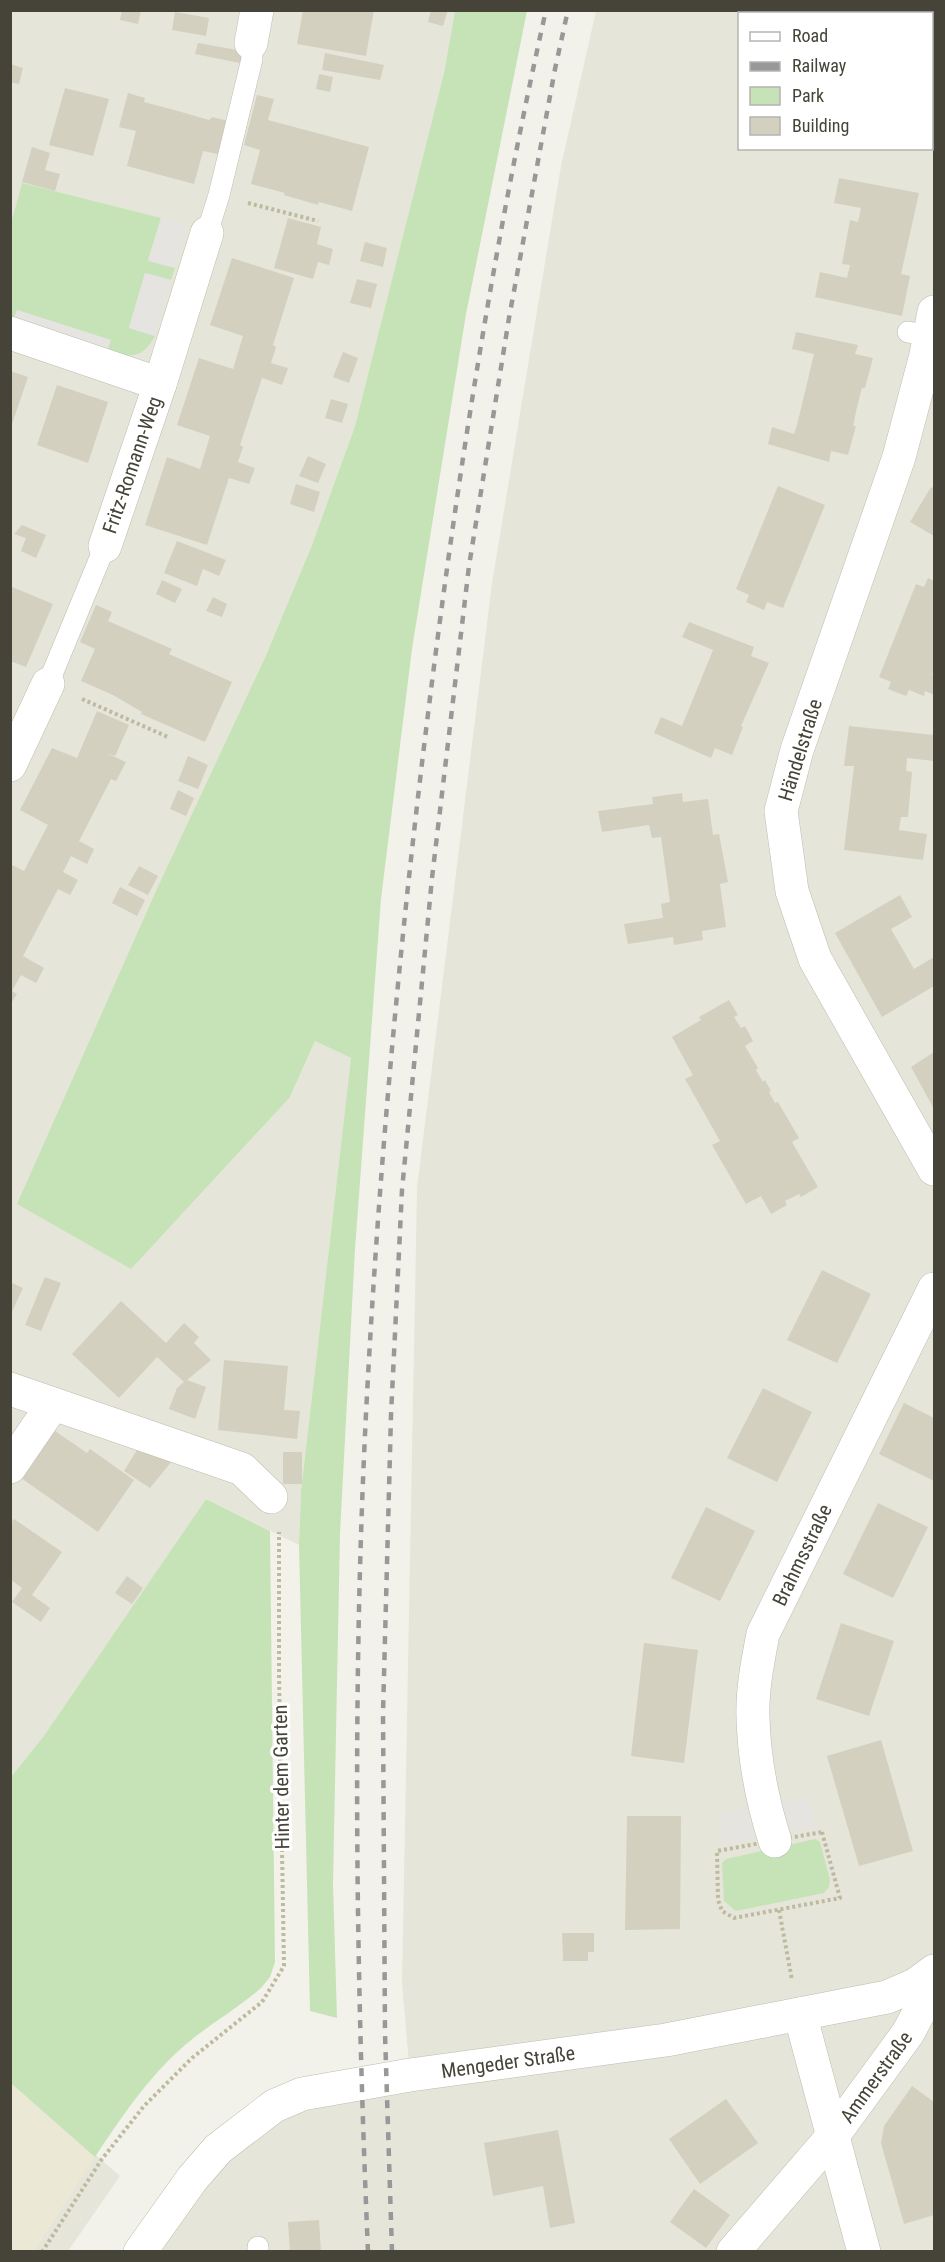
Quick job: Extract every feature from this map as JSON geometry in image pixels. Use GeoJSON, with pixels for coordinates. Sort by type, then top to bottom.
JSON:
{"type":"FeatureCollection","features":[{"type":"Feature","properties":{"kind":"street"},"geometry":{"type":"LineString","coordinates":[[251,43],[257,10]]}},
{"type":"Feature","properties":{"kind":"street","name":"Fritz-Romann-Weg"},"geometry":{"type":"LineString","coordinates":[[105,546],[160,384],[207,233]]}},
{"type":"Feature","properties":{"kind":"street","name":"Fritz-Romann-Weg"},"geometry":{"type":"LineString","coordinates":[[10,333],[160,384]]}},
{"type":"Feature","properties":{"kind":"street","name":"Händelstraße"},"geometry":{"type":"LineString","coordinates":[[927,338],[899,458],[797,750],[781,811],[792,891],[815,959],[934,1169]]}},
{"type":"Feature","properties":{"kind":"street"},"geometry":{"type":"LineString","coordinates":[[10,765],[48,684]]}},
{"type":"Feature","properties":{"kind":"street","name":"Brahmsstraße"},"geometry":{"type":"LineString","coordinates":[[775,1841],[757,1768],[752,1715],[763,1634],[934,1288]]}},
{"type":"Feature","properties":{"kind":"street"},"geometry":{"type":"LineString","coordinates":[[10,1389],[242,1469],[271,1497]]}},
{"type":"Feature","properties":{"kind":"street"},"geometry":{"type":"LineString","coordinates":[[10,1467],[52,1404]]}},
{"type":"Feature","properties":{"kind":"street","name":"Mengeder Straße"},"geometry":{"type":"LineString","coordinates":[[140,2252],[192,2179],[218,2149],[274,2106],[302,2094],[410,2075],[666,2040],[800,2014],[887,1997],[915,1985],[934,1971]]}},
{"type":"Feature","properties":{"kind":"street","name":"Ammerstraße"},"geometry":{"type":"LineString","coordinates":[[832,2137],[909,2033],[934,1984]]}},
{"type":"Feature","properties":{"kind":"street","name":"Ammerstraße"},"geometry":{"type":"LineString","coordinates":[[800,2014],[864,2252]]}},
{"type":"Feature","properties":{"kind":"street"},"geometry":{"type":"LineString","coordinates":[[733,2252],[832,2137]]}},
{"type":"Feature","properties":{"kind":"lane"},"geometry":{"type":"LineString","coordinates":[[207,233],[219,195],[252,59],[251,43]]}},
{"type":"Feature","properties":{"kind":"lane"},"geometry":{"type":"LineString","coordinates":[[48,684],[105,546]]}},
{"type":"Feature","properties":{"kind":"path"},"geometry":{"type":"LineString","coordinates":[[219,195],[318,221]]}},
{"type":"Feature","properties":{"kind":"path"},"geometry":{"type":"LineString","coordinates":[[48,684],[168,737]]}},
{"type":"Feature","properties":{"kind":"path","name":"Hinter dem Garten"},"geometry":{"type":"LineString","coordinates":[[42,2252],[102,2159],[144,2106],[192,2058],[262,2002],[284,1966],[279,1675],[280,1533],[271,1497]]}},
{"type":"Feature","properties":{"kind":"path"},"geometry":{"type":"LineString","coordinates":[[779,1910],[789,1968]]}},
{"type":"Feature","properties":{"kind":"shaded area"},"geometry":{"type":"Polygon","coordinates":[[[11,11],[455,11],[444,73],[355,426],[312,545],[264,660],[290,1097],[315,1041],[351,1058],[301,1491],[299,1545],[206,1499],[44,1737],[11,1777],[11,11]]]}},
{"type":"Feature","properties":{"kind":"shaded area"},"geometry":{"type":"Polygon","coordinates":[[[596,11],[934,11],[934,2251],[140,2252],[249,2124],[410,2075],[402,1983],[417,1188],[492,583],[561,166],[596,11]]]}},
{"type":"Feature","properties":{"kind":"shaded area"},"geometry":{"type":"Polygon","coordinates":[[[161,218],[187,226],[175,268],[148,261],[161,218]]]}},
{"type":"Feature","properties":{"kind":"shaded area"},"geometry":{"type":"Polygon","coordinates":[[[145,273],[171,280],[155,336],[129,328],[145,273]]]}},
{"type":"Feature","properties":{"kind":"shaded area"},"geometry":{"type":"Polygon","coordinates":[[[17,310],[111,340],[107,351],[13,321],[17,310]]]}},
{"type":"Feature","properties":{"kind":"shaded area"},"geometry":{"type":"Polygon","coordinates":[[[810,1798],[815,1828],[723,1844],[718,1814],[810,1798]]]}},
{"type":"Feature","properties":{"kind":"shaded area"},"geometry":{"type":"Polygon","coordinates":[[[10,2081],[120,2176],[68,2251],[11,2251],[10,2081]]]}},
{"type":"Feature","properties":{"kind":"shaded area"},"geometry":{"type":"Polygon","coordinates":[[[10,2083],[95,2157],[34,2251],[11,2251],[10,2083]]]}},
{"type":"Feature","properties":{"kind":"green space"},"geometry":{"type":"Polygon","coordinates":[[[455,11],[527,11],[466,314],[412,649],[381,899],[355,1249],[340,1534],[333,1884],[337,2018],[310,2011],[299,1545],[301,1491],[351,1058],[315,1041],[290,1097],[131,1269],[17,1204],[156,891],[264,660],[312,545],[355,426],[444,73],[455,11]]]}},
{"type":"Feature","properties":{"kind":"green space"},"geometry":{"type":"Polygon","coordinates":[[[22,183],[161,218],[148,260],[175,268],[171,280],[145,273],[129,328],[155,336],[140,353],[122,355],[107,351],[110,340],[17,310],[13,321],[11,320],[11,224],[22,183]]]}},
{"type":"Feature","properties":{"kind":"green space"},"geometry":{"type":"Polygon","coordinates":[[[206,1499],[270,1531],[275,1962],[270,1977],[261,1988],[193,2038],[147,2084],[95,2157],[11,2083],[11,1777],[44,1736],[206,1499]]]}},
{"type":"Feature","properties":{"kind":"green space"},"geometry":{"type":"Polygon","coordinates":[[[815,1839],[820,1842],[830,1880],[829,1887],[824,1893],[736,1911],[724,1901],[722,1863],[726,1859],[815,1839]]]}},
{"type":"Feature","properties":{"kind":"building"},"geometry":{"type":"Polygon","coordinates":[[[122,10],[141,10],[138,24],[120,20],[122,10]]]}},
{"type":"Feature","properties":{"kind":"building"},"geometry":{"type":"Polygon","coordinates":[[[303,10],[374,10],[366,56],[297,44],[303,10]]]}},
{"type":"Feature","properties":{"kind":"building"},"geometry":{"type":"Polygon","coordinates":[[[431,10],[448,10],[443,26],[428,22],[431,10]]]}},
{"type":"Feature","properties":{"kind":"building"},"geometry":{"type":"Polygon","coordinates":[[[175,12],[209,18],[206,36],[172,30],[175,12]]]}},
{"type":"Feature","properties":{"kind":"building"},"geometry":{"type":"Polygon","coordinates":[[[933,26],[934,27],[933,122],[933,26]]]}},
{"type":"Feature","properties":{"kind":"building"},"geometry":{"type":"Polygon","coordinates":[[[198,43],[243,51],[240,63],[195,54],[198,43]]]}},
{"type":"Feature","properties":{"kind":"building"},"geometry":{"type":"Polygon","coordinates":[[[325,53],[384,65],[380,80],[322,70],[325,53]]]}},
{"type":"Feature","properties":{"kind":"building"},"geometry":{"type":"Polygon","coordinates":[[[10,64],[23,68],[19,84],[10,82],[10,64]]]}},
{"type":"Feature","properties":{"kind":"building"},"geometry":{"type":"Polygon","coordinates":[[[319,74],[333,77],[330,92],[316,89],[319,74]]]}},
{"type":"Feature","properties":{"kind":"building"},"geometry":{"type":"Polygon","coordinates":[[[65,88],[109,99],[93,156],[49,145],[65,88]]]}},
{"type":"Feature","properties":{"kind":"building"},"geometry":{"type":"Polygon","coordinates":[[[128,93],[145,98],[144,102],[209,120],[212,117],[228,121],[218,154],[203,151],[194,184],[127,166],[136,131],[119,127],[128,93]]]}},
{"type":"Feature","properties":{"kind":"building"},"geometry":{"type":"Polygon","coordinates":[[[257,95],[274,99],[268,120],[369,147],[352,211],[319,202],[318,205],[251,184],[260,150],[244,145],[257,95]]]}},
{"type":"Feature","properties":{"kind":"building"},"geometry":{"type":"Polygon","coordinates":[[[32,147],[50,153],[45,170],[60,174],[55,191],[22,182],[32,147]]]}},
{"type":"Feature","properties":{"kind":"building"},"geometry":{"type":"Polygon","coordinates":[[[839,178],[919,193],[901,274],[910,276],[902,316],[815,297],[820,272],[847,278],[850,265],[842,264],[850,220],[858,222],[861,208],[834,203],[839,178]]]}},
{"type":"Feature","properties":{"kind":"building"},"geometry":{"type":"Polygon","coordinates":[[[288,218],[321,227],[317,244],[333,249],[329,265],[318,262],[313,279],[274,268],[288,218]]]}},
{"type":"Feature","properties":{"kind":"building"},"geometry":{"type":"Polygon","coordinates":[[[365,242],[387,248],[383,267],[360,261],[365,242]]]}},
{"type":"Feature","properties":{"kind":"building"},"geometry":{"type":"Polygon","coordinates":[[[232,258],[294,278],[273,345],[276,347],[271,363],[288,368],[282,385],[262,378],[240,445],[243,447],[238,462],[255,468],[249,484],[229,478],[207,545],[145,525],[167,457],[200,469],[210,436],[177,425],[199,358],[233,369],[243,336],[210,325],[232,258]]]}},
{"type":"Feature","properties":{"kind":"building"},"geometry":{"type":"Polygon","coordinates":[[[357,279],[377,284],[371,308],[350,303],[357,279]]]}},
{"type":"Feature","properties":{"kind":"building"},"geometry":{"type":"Polygon","coordinates":[[[796,332],[858,345],[855,354],[873,358],[857,407],[853,426],[856,426],[848,455],[831,451],[829,462],[768,444],[772,427],[794,434],[797,425],[814,354],[792,349],[796,332]]]}},
{"type":"Feature","properties":{"kind":"building"},"geometry":{"type":"Polygon","coordinates":[[[343,352],[358,358],[349,383],[333,377],[343,352]]]}},
{"type":"Feature","properties":{"kind":"building"},"geometry":{"type":"Polygon","coordinates":[[[10,371],[28,377],[11,427],[10,427],[10,371]]]}},
{"type":"Feature","properties":{"kind":"building"},"geometry":{"type":"Polygon","coordinates":[[[57,385],[108,402],[88,463],[37,445],[57,385]]]}},
{"type":"Feature","properties":{"kind":"building"},"geometry":{"type":"Polygon","coordinates":[[[331,399],[348,404],[342,423],[325,418],[331,399]]]}},
{"type":"Feature","properties":{"kind":"building"},"geometry":{"type":"Polygon","coordinates":[[[308,456],[326,464],[318,483],[299,476],[308,456]]]}},
{"type":"Feature","properties":{"kind":"building"},"geometry":{"type":"Polygon","coordinates":[[[296,484],[320,492],[314,512],[290,504],[296,484]]]}},
{"type":"Feature","properties":{"kind":"building"},"geometry":{"type":"Polygon","coordinates":[[[778,486],[825,505],[783,608],[767,602],[764,610],[746,602],[749,595],[736,589],[778,486]]]}},
{"type":"Feature","properties":{"kind":"building"},"geometry":{"type":"Polygon","coordinates":[[[931,487],[934,489],[934,536],[910,522],[931,487]]]}},
{"type":"Feature","properties":{"kind":"building"},"geometry":{"type":"Polygon","coordinates":[[[22,525],[46,535],[36,558],[21,551],[26,538],[14,534],[22,525]]]}},
{"type":"Feature","properties":{"kind":"building"},"geometry":{"type":"Polygon","coordinates":[[[177,541],[226,560],[219,576],[203,569],[197,586],[164,573],[177,541]]]}},
{"type":"Feature","properties":{"kind":"building"},"geometry":{"type":"Polygon","coordinates":[[[928,578],[934,581],[934,669],[932,675],[934,676],[934,695],[925,691],[924,696],[909,690],[906,696],[888,689],[891,682],[879,677],[916,584],[924,587],[928,578]]]}},
{"type":"Feature","properties":{"kind":"building"},"geometry":{"type":"Polygon","coordinates":[[[162,580],[182,589],[175,603],[156,594],[162,580]]]}},
{"type":"Feature","properties":{"kind":"building"},"geometry":{"type":"Polygon","coordinates":[[[10,586],[53,604],[26,667],[10,661],[10,586]]]}},
{"type":"Feature","properties":{"kind":"building"},"geometry":{"type":"Polygon","coordinates":[[[213,597],[227,604],[222,617],[206,611],[213,597]]]}},
{"type":"Feature","properties":{"kind":"building"},"geometry":{"type":"Polygon","coordinates":[[[96,605],[112,612],[108,621],[172,649],[169,654],[232,682],[205,742],[141,714],[142,712],[113,695],[81,681],[95,649],[80,642],[96,605]]]}},
{"type":"Feature","properties":{"kind":"building"},"geometry":{"type":"Polygon","coordinates":[[[689,622],[754,647],[751,656],[769,663],[741,726],[743,727],[732,755],[715,748],[711,758],[654,733],[661,717],[682,726],[713,650],[682,637],[689,622]]]}},
{"type":"Feature","properties":{"kind":"building"},"geometry":{"type":"Polygon","coordinates":[[[97,711],[129,725],[115,756],[106,753],[126,762],[116,781],[111,779],[79,841],[94,849],[87,864],[71,856],[63,872],[78,880],[70,895],[58,889],[23,956],[44,968],[36,983],[21,975],[12,991],[17,994],[10,1005],[10,864],[24,871],[48,825],[20,810],[52,748],[77,758],[97,711]]]}},
{"type":"Feature","properties":{"kind":"building"},"geometry":{"type":"Polygon","coordinates":[[[849,726],[934,735],[934,761],[907,758],[906,771],[912,772],[908,817],[901,817],[899,830],[927,834],[923,860],[844,850],[854,766],[844,766],[849,726]]]}},
{"type":"Feature","properties":{"kind":"building"},"geometry":{"type":"Polygon","coordinates":[[[188,756],[208,765],[198,789],[178,781],[188,756]]]}},
{"type":"Feature","properties":{"kind":"building"},"geometry":{"type":"Polygon","coordinates":[[[178,790],[194,798],[186,816],[170,809],[178,790]]]}},
{"type":"Feature","properties":{"kind":"building"},"geometry":{"type":"Polygon","coordinates":[[[682,793],[683,802],[708,799],[713,835],[719,834],[728,882],[720,884],[726,927],[702,931],[703,940],[674,945],[673,937],[628,944],[624,924],[663,918],[661,904],[670,902],[661,837],[652,838],[649,825],[602,832],[598,811],[653,804],[652,797],[682,793]]]}},
{"type":"Feature","properties":{"kind":"building"},"geometry":{"type":"Polygon","coordinates":[[[139,866],[158,876],[148,895],[128,885],[139,866]]]}},
{"type":"Feature","properties":{"kind":"building"},"geometry":{"type":"Polygon","coordinates":[[[120,887],[145,900],[137,916],[112,903],[120,887]]]}},
{"type":"Feature","properties":{"kind":"building"},"geometry":{"type":"Polygon","coordinates":[[[900,895],[912,917],[891,929],[914,969],[934,957],[934,986],[882,1017],[835,933],[900,895]]]}},
{"type":"Feature","properties":{"kind":"building"},"geometry":{"type":"Polygon","coordinates":[[[729,1000],[738,1015],[734,1017],[741,1028],[745,1026],[753,1041],[745,1046],[758,1068],[756,1070],[763,1082],[765,1080],[775,1103],[778,1102],[799,1138],[792,1142],[818,1187],[801,1197],[799,1194],[785,1201],[787,1205],[771,1214],[761,1196],[746,1204],[712,1145],[720,1141],[685,1079],[693,1075],[672,1037],[701,1020],[699,1017],[729,1000]]]}},
{"type":"Feature","properties":{"kind":"building"},"geometry":{"type":"Polygon","coordinates":[[[934,1052],[934,1109],[911,1067],[934,1052]]]}},
{"type":"Feature","properties":{"kind":"building"},"geometry":{"type":"Polygon","coordinates":[[[822,1270],[871,1294],[837,1363],[787,1340],[822,1270]]]}},
{"type":"Feature","properties":{"kind":"building"},"geometry":{"type":"Polygon","coordinates":[[[45,1277],[61,1283],[41,1331],[25,1325],[45,1277]]]}},
{"type":"Feature","properties":{"kind":"building"},"geometry":{"type":"Polygon","coordinates":[[[10,1282],[23,1288],[10,1316],[10,1282]]]}},
{"type":"Feature","properties":{"kind":"building"},"geometry":{"type":"Polygon","coordinates":[[[121,1301],[166,1343],[184,1323],[199,1337],[194,1343],[211,1360],[187,1380],[206,1387],[195,1419],[169,1409],[177,1388],[184,1382],[157,1357],[119,1398],[72,1354],[121,1301]]]}},
{"type":"Feature","properties":{"kind":"building"},"geometry":{"type":"Polygon","coordinates":[[[224,1360],[288,1366],[284,1410],[300,1411],[297,1439],[218,1430],[224,1360]]]}},
{"type":"Feature","properties":{"kind":"building"},"geometry":{"type":"Polygon","coordinates":[[[763,1388],[812,1412],[777,1482],[727,1458],[763,1388]]]}},
{"type":"Feature","properties":{"kind":"building"},"geometry":{"type":"Polygon","coordinates":[[[904,1403],[934,1418],[934,1481],[879,1454],[904,1403]]]}},
{"type":"Feature","properties":{"kind":"building"},"geometry":{"type":"Polygon","coordinates":[[[55,1431],[87,1453],[90,1449],[134,1480],[98,1532],[21,1478],[55,1431]]]}},
{"type":"Feature","properties":{"kind":"building"},"geometry":{"type":"Polygon","coordinates":[[[137,1450],[172,1461],[150,1488],[124,1471],[137,1450]]]}},
{"type":"Feature","properties":{"kind":"building"},"geometry":{"type":"Polygon","coordinates":[[[283,1452],[302,1452],[302,1484],[283,1484],[283,1452]]]}},
{"type":"Feature","properties":{"kind":"building"},"geometry":{"type":"Polygon","coordinates":[[[878,1503],[928,1527],[893,1598],[843,1574],[878,1503]]]}},
{"type":"Feature","properties":{"kind":"building"},"geometry":{"type":"Polygon","coordinates":[[[706,1507],[755,1531],[720,1601],[671,1578],[706,1507]]]}},
{"type":"Feature","properties":{"kind":"building"},"geometry":{"type":"Polygon","coordinates":[[[14,1519],[62,1552],[32,1595],[50,1608],[41,1622],[12,1602],[22,1588],[10,1579],[10,1524],[14,1519]]]}},
{"type":"Feature","properties":{"kind":"building"},"geometry":{"type":"Polygon","coordinates":[[[127,1576],[143,1588],[132,1604],[115,1593],[127,1576]]]}},
{"type":"Feature","properties":{"kind":"building"},"geometry":{"type":"Polygon","coordinates":[[[841,1623],[894,1641],[869,1716],[816,1699],[841,1623]]]}},
{"type":"Feature","properties":{"kind":"building"},"geometry":{"type":"Polygon","coordinates":[[[644,1643],[698,1650],[684,1763],[631,1756],[644,1643]]]}},
{"type":"Feature","properties":{"kind":"building"},"geometry":{"type":"Polygon","coordinates":[[[881,1740],[913,1851],[859,1866],[827,1756],[881,1740]]]}},
{"type":"Feature","properties":{"kind":"building"},"geometry":{"type":"Polygon","coordinates":[[[627,1816],[681,1816],[680,1929],[625,1930],[627,1816]]]}},
{"type":"Feature","properties":{"kind":"building"},"geometry":{"type":"Polygon","coordinates":[[[562,1933],[594,1933],[594,1952],[588,1952],[588,1961],[563,1961],[562,1933]]]}},
{"type":"Feature","properties":{"kind":"building"},"geometry":{"type":"Polygon","coordinates":[[[912,2086],[934,2102],[934,2215],[904,2224],[881,2143],[884,2126],[912,2086]]]}},
{"type":"Feature","properties":{"kind":"building"},"geometry":{"type":"Polygon","coordinates":[[[726,2099],[758,2143],[700,2184],[669,2139],[726,2099]]]}},
{"type":"Feature","properties":{"kind":"building"},"geometry":{"type":"Polygon","coordinates":[[[558,2130],[575,2223],[550,2228],[543,2186],[493,2196],[484,2143],[558,2130]]]}},
{"type":"Feature","properties":{"kind":"building"},"geometry":{"type":"Polygon","coordinates":[[[694,2189],[730,2215],[706,2248],[670,2222],[694,2189]]]}},
{"type":"Feature","properties":{"kind":"building"},"geometry":{"type":"Polygon","coordinates":[[[319,2220],[321,2252],[290,2252],[288,2222],[319,2220]]]}},
{"type":"Feature","properties":{"kind":"railway"},"geometry":{"type":"LineString","coordinates":[[368,2252],[358,1938],[357,1728],[366,1414],[383,1151],[408,889],[451,537],[493,273],[546,10]]}},
{"type":"Feature","properties":{"kind":"railway"},"geometry":{"type":"LineString","coordinates":[[392,2252],[385,2034],[383,1713],[391,1415],[402,1190],[432,878],[469,566],[509,318],[568,10]]}}]}
